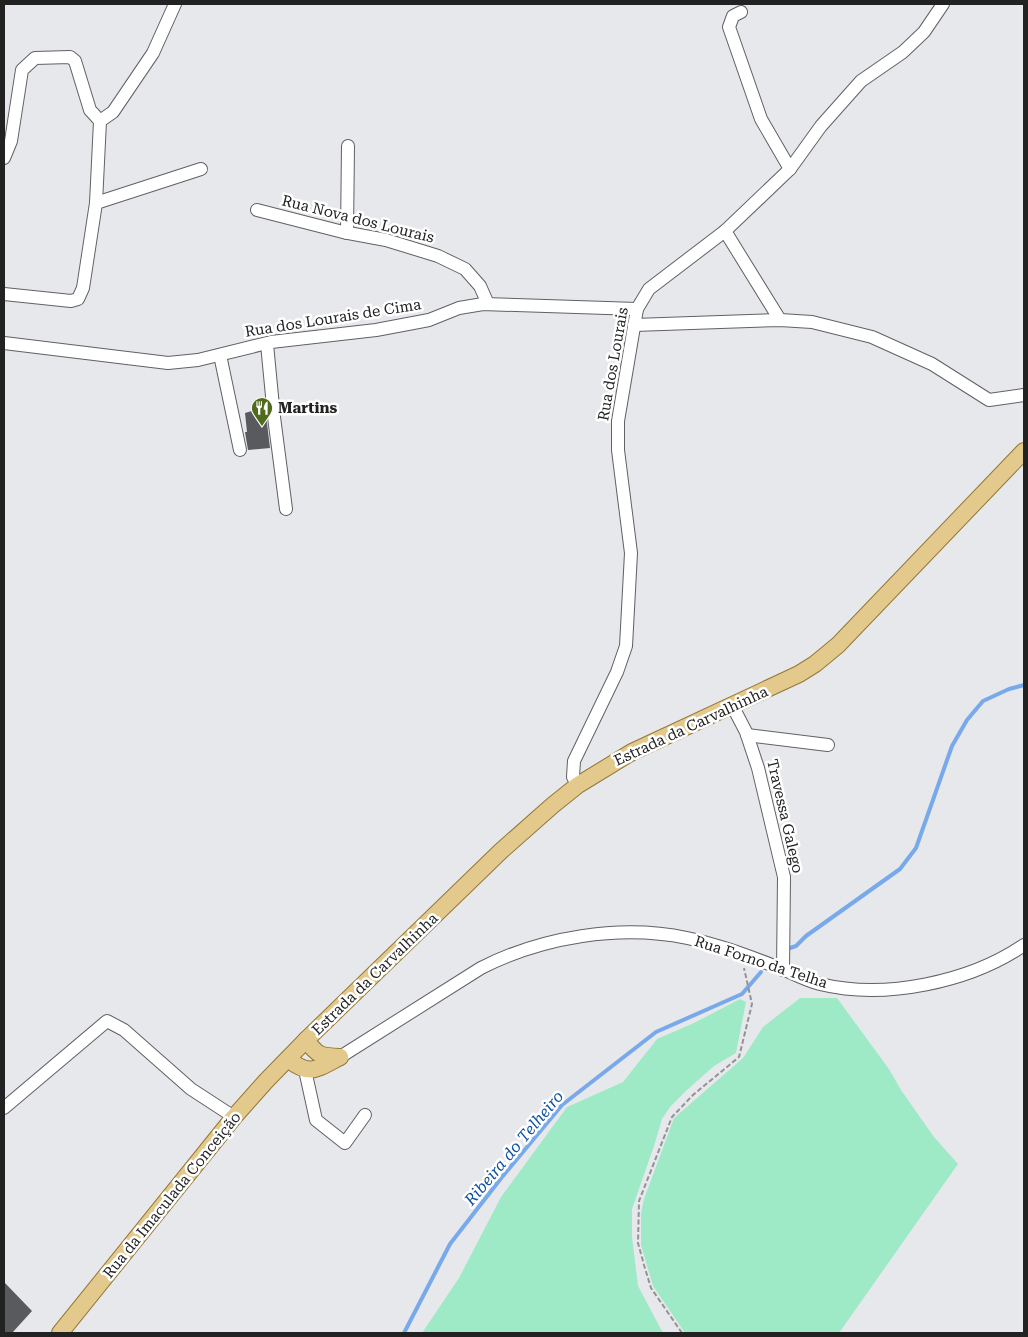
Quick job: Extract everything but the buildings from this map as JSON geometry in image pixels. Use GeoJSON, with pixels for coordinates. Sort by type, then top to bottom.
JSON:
{"type":"FeatureCollection","features":[{"type":"Feature","properties":{"kind":"main road","name":"Estrada da Carvalhinha"},"geometry":{"type":"LineString","coordinates":[[288,1059],[311,1047],[501,851],[578,785],[640,748],[799,674],[833,650],[1024,451]]}},
{"type":"Feature","properties":{"kind":"main road"},"geometry":{"type":"LineString","coordinates":[[311,1047],[324,1056],[340,1057]]}},
{"type":"Feature","properties":{"kind":"main road"},"geometry":{"type":"LineString","coordinates":[[288,1059],[300,1069],[307,1070],[317,1061],[311,1047]]}},
{"type":"Feature","properties":{"kind":"main road","name":"Rua Forno da Telha"},"geometry":{"type":"LineString","coordinates":[[307,1070],[319,1068],[340,1057]]}},
{"type":"Feature","properties":{"kind":"main road","name":"Rua da Imaculada Conceição"},"geometry":{"type":"LineString","coordinates":[[60,1333],[234,1117],[288,1059]]}},
{"type":"Feature","properties":{"kind":"street"},"geometry":{"type":"LineString","coordinates":[[100,121],[113,112],[153,53],[175,4]]}},
{"type":"Feature","properties":{"kind":"street","name":"Rua dos Lourais"},"geometry":{"type":"LineString","coordinates":[[578,785],[573,777],[574,761],[617,672],[626,646],[631,553],[618,450],[618,421],[637,309],[649,289],[726,231],[790,169],[820,126],[861,80],[903,52],[924,32],[943,4]]}},
{"type":"Feature","properties":{"kind":"street"},"geometry":{"type":"LineString","coordinates":[[742,12],[733,16],[729,27],[761,119],[790,169]]}},
{"type":"Feature","properties":{"kind":"street"},"geometry":{"type":"LineString","coordinates":[[4,158],[11,141],[22,70],[35,58],[70,57],[75,61],[90,110],[100,121],[96,203],[84,288],[78,299],[71,301],[4,294]]}},
{"type":"Feature","properties":{"kind":"street"},"geometry":{"type":"LineString","coordinates":[[347,232],[348,146]]}},
{"type":"Feature","properties":{"kind":"street"},"geometry":{"type":"LineString","coordinates":[[96,203],[201,169]]}},
{"type":"Feature","properties":{"kind":"street","name":"Rua Nova dos Lourais"},"geometry":{"type":"LineString","coordinates":[[257,210],[386,240],[438,256],[465,269],[480,286],[488,304]]}},
{"type":"Feature","properties":{"kind":"street"},"geometry":{"type":"LineString","coordinates":[[726,231],[780,320]]}},
{"type":"Feature","properties":{"kind":"street","name":"Rua dos Lourais de Cima"},"geometry":{"type":"LineString","coordinates":[[4,343],[168,363],[198,360],[272,342],[376,330],[429,320],[459,308],[488,304],[637,309]]}},
{"type":"Feature","properties":{"kind":"street"},"geometry":{"type":"LineString","coordinates":[[634,325],[780,320],[812,322],[881,341],[932,364],[988,400],[1024,395]]}},
{"type":"Feature","properties":{"kind":"street"},"geometry":{"type":"LineString","coordinates":[[267,344],[286,510]]}},
{"type":"Feature","properties":{"kind":"street"},"geometry":{"type":"LineString","coordinates":[[220,355],[240,450]]}},
{"type":"Feature","properties":{"kind":"street","name":"Travessa Galego"},"geometry":{"type":"LineString","coordinates":[[732,705],[747,735],[758,768],[784,877],[783,970]]}},
{"type":"Feature","properties":{"kind":"street"},"geometry":{"type":"LineString","coordinates":[[747,735],[828,745]]}},
{"type":"Feature","properties":{"kind":"street","name":"Rua Forno da Telha"},"geometry":{"type":"LineString","coordinates":[[340,1057],[481,968],[520,950],[576,938],[636,931],[687,938],[741,954],[819,984],[878,990],[905,988],[935,982],[995,961],[1024,945]]}},
{"type":"Feature","properties":{"kind":"street"},"geometry":{"type":"LineString","coordinates":[[4,1108],[107,1021],[124,1030],[190,1089],[234,1117]]}},
{"type":"Feature","properties":{"kind":"street"},"geometry":{"type":"LineString","coordinates":[[307,1070],[316,1120],[345,1143],[365,1115]]}},
{"type":"Feature","properties":{"kind":"path"},"geometry":{"type":"LineString","coordinates":[[682,1333],[651,1288],[638,1243],[638,1202],[672,1117],[693,1095],[740,1057],[752,1004],[741,954]]}},
{"type":"Feature","properties":{"kind":"green space"},"geometry":{"type":"Polygon","coordinates":[[[800,998],[837,998],[889,1069],[901,1090],[934,1137],[958,1164],[839,1333],[685,1333],[653,1286],[641,1245],[641,1213],[644,1199],[674,1118],[743,1058],[763,1027],[800,998]]]}},
{"type":"Feature","properties":{"kind":"green space"},"geometry":{"type":"Polygon","coordinates":[[[740,999],[746,1002],[736,1053],[714,1066],[687,1090],[670,1107],[662,1119],[632,1209],[632,1237],[638,1286],[663,1333],[422,1333],[459,1278],[501,1197],[567,1107],[623,1082],[657,1039],[694,1023],[740,999]]]}},
{"type":"Feature","properties":{"kind":"waterway","name":"Ribeira do Telheiro"},"geometry":{"type":"LineString","coordinates":[[790,948],[796,946],[806,936],[900,869],[916,848],[952,746],[967,720],[983,701],[1009,689],[1024,685]]}},
{"type":"Feature","properties":{"kind":"waterway","name":"Ribeira do Telheiro"},"geometry":{"type":"LineString","coordinates":[[404,1333],[450,1244],[502,1177],[562,1105],[656,1032],[742,994],[761,972]]}},
{"type":"Feature","properties":{"kind":"place","name":"Martins"},"geometry":{"type":"Point","coordinates":[262,427]}}]}
